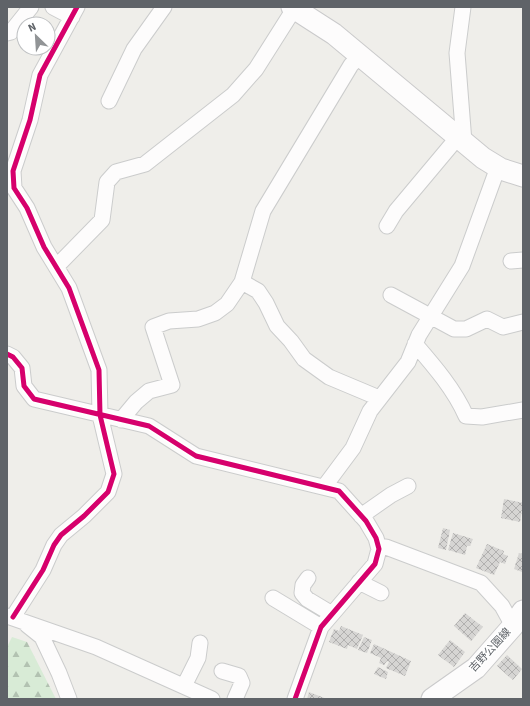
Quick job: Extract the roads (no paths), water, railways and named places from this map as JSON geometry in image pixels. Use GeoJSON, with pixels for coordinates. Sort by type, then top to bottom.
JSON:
{"type":"FeatureCollection","features":[{"type":"Feature","properties":{"kind":"street"},"geometry":{"type":"LineString","coordinates":[[7,33],[11,32],[31,7]]}},
{"type":"Feature","properties":{"kind":"street"},"geometry":{"type":"LineString","coordinates":[[14,617],[43,570],[54,545],[61,535],[84,516],[108,492],[114,474],[100,416],[99,370],[69,288],[44,246],[27,208],[14,188],[13,171],[30,120],[40,75],[74,12],[53,7]]}},
{"type":"Feature","properties":{"kind":"street"},"geometry":{"type":"LineString","coordinates":[[109,101],[134,49],[164,7]]}},
{"type":"Feature","properties":{"kind":"street"},"geometry":{"type":"LineString","coordinates":[[386,226],[396,211],[461,139],[457,53],[463,7]]}},
{"type":"Feature","properties":{"kind":"street"},"geometry":{"type":"LineString","coordinates":[[56,267],[102,220],[107,182],[116,172],[145,164],[233,95],[256,69],[293,8],[334,34],[361,55],[483,158],[501,170],[523,176]]}},
{"type":"Feature","properties":{"kind":"street"},"geometry":{"type":"LineString","coordinates":[[121,420],[136,402],[149,391],[172,385],[153,327],[169,321],[198,319],[215,313],[228,304],[242,282],[263,211],[352,65],[361,55]]}},
{"type":"Feature","properties":{"kind":"street"},"geometry":{"type":"LineString","coordinates":[[324,487],[353,448],[370,411],[408,362],[415,344],[430,317],[462,266],[498,167]]}},
{"type":"Feature","properties":{"kind":"street"},"geometry":{"type":"LineString","coordinates":[[242,282],[258,291],[266,303],[276,326],[291,341],[304,359],[329,377],[379,398]]}},
{"type":"Feature","properties":{"kind":"street"},"geometry":{"type":"LineString","coordinates":[[391,295],[454,329],[466,329],[487,319],[503,327],[523,322]]}},
{"type":"Feature","properties":{"kind":"street"},"geometry":{"type":"LineString","coordinates":[[415,344],[436,367],[462,406],[466,416],[482,416],[523,410]]}},
{"type":"Feature","properties":{"kind":"street"},"geometry":{"type":"LineString","coordinates":[[7,354],[13,357],[22,368],[24,386],[34,399],[100,416],[149,426],[196,456],[339,491],[361,516],[376,538],[379,547],[375,564],[321,627],[295,699]]}},
{"type":"Feature","properties":{"kind":"street"},"geometry":{"type":"LineString","coordinates":[[361,516],[391,495],[408,486]]}},
{"type":"Feature","properties":{"kind":"street"},"geometry":{"type":"LineString","coordinates":[[379,547],[386,547],[481,583],[502,606],[518,619]]}},
{"type":"Feature","properties":{"kind":"street"},"geometry":{"type":"LineString","coordinates":[[308,578],[303,585],[302,593],[307,599],[332,614]]}},
{"type":"Feature","properties":{"kind":"street"},"geometry":{"type":"LineString","coordinates":[[359,582],[381,592]]}},
{"type":"Feature","properties":{"kind":"street"},"geometry":{"type":"LineString","coordinates":[[273,598],[321,627]]}},
{"type":"Feature","properties":{"kind":"street"},"geometry":{"type":"LineString","coordinates":[[14,617],[96,647],[212,699]]}},
{"type":"Feature","properties":{"kind":"street"},"geometry":{"type":"LineString","coordinates":[[14,617],[42,637],[69,699]]}},
{"type":"Feature","properties":{"kind":"street","name":"吉野公園線"},"geometry":{"type":"LineString","coordinates":[[432,699],[476,668],[518,619]]}},
{"type":"Feature","properties":{"kind":"street"},"geometry":{"type":"LineString","coordinates":[[184,686],[198,658],[200,643]]}},
{"type":"Feature","properties":{"kind":"street"},"geometry":{"type":"LineString","coordinates":[[222,670],[239,676],[242,683],[235,699]]}}]}
